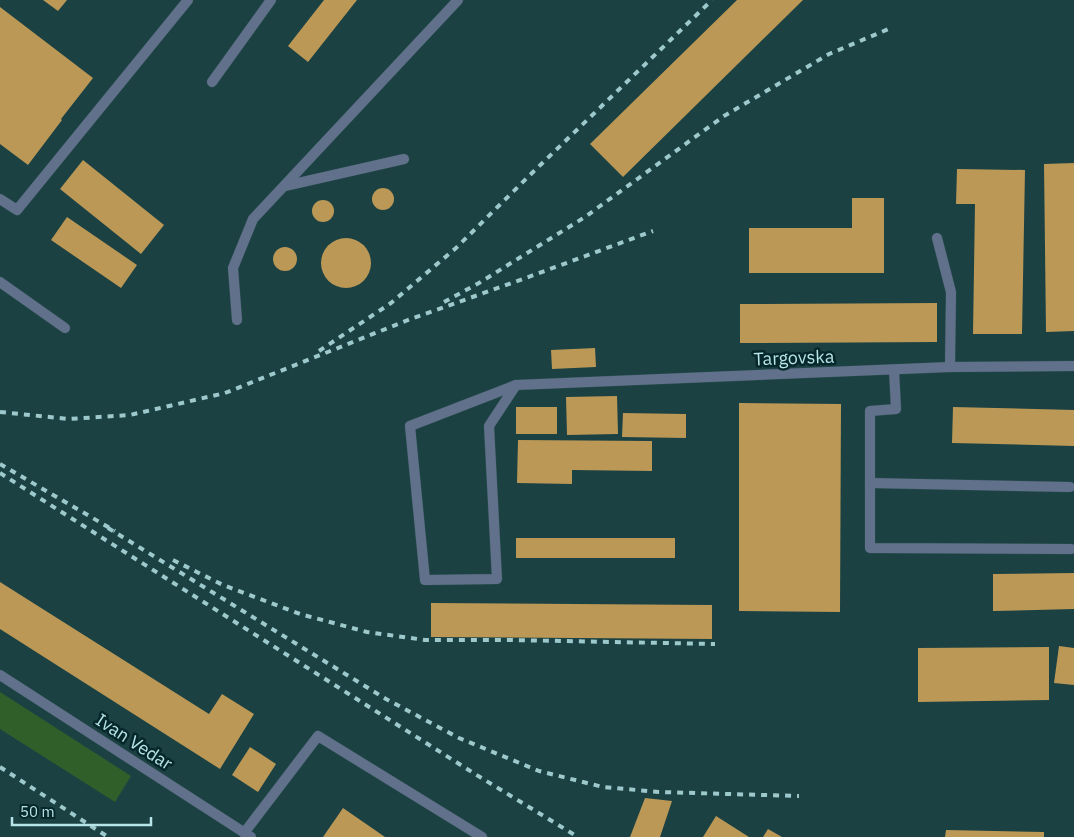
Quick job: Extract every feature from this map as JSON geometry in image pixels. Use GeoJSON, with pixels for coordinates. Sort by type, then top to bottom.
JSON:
{"type":"FeatureCollection","features":[{"type":"Feature","properties":{"kind":"street"},"geometry":{"type":"LineString","coordinates":[[0,199],[17,210],[188,0]]}},
{"type":"Feature","properties":{"kind":"street"},"geometry":{"type":"LineString","coordinates":[[212,82],[271,0]]}},
{"type":"Feature","properties":{"kind":"street"},"geometry":{"type":"LineString","coordinates":[[238,320],[233,268],[253,219],[458,0]]}},
{"type":"Feature","properties":{"kind":"street"},"geometry":{"type":"LineString","coordinates":[[284,186],[404,159]]}},
{"type":"Feature","properties":{"kind":"street"},"geometry":{"type":"LineString","coordinates":[[937,238],[951,292],[950,367]]}},
{"type":"Feature","properties":{"kind":"street"},"geometry":{"type":"LineString","coordinates":[[0,282],[65,328]]}},
{"type":"Feature","properties":{"kind":"street","name":"Targovska"},"geometry":{"type":"LineString","coordinates":[[516,385],[488,426],[497,579],[425,580],[410,426],[516,385],[950,367],[1074,366]]}},
{"type":"Feature","properties":{"kind":"street"},"geometry":{"type":"LineString","coordinates":[[894,370],[896,409],[870,410],[870,548],[1071,549]]}},
{"type":"Feature","properties":{"kind":"street"},"geometry":{"type":"LineString","coordinates":[[870,483],[1070,487]]}},
{"type":"Feature","properties":{"kind":"street","name":"Ivan Vedar"},"geometry":{"type":"LineString","coordinates":[[0,675],[247,835]]}},
{"type":"Feature","properties":{"kind":"street"},"geometry":{"type":"LineString","coordinates":[[247,835],[318,736],[482,837]]}},
{"type":"Feature","properties":{"kind":"shaded area"},"geometry":{"type":"Polygon","coordinates":[[[0,0],[1074,0],[1074,837],[0,837],[0,0]]]}},
{"type":"Feature","properties":{"kind":"green space"},"geometry":{"type":"Polygon","coordinates":[[[0,692],[131,776],[115,802],[0,729],[0,692]]]}},
{"type":"Feature","properties":{"kind":"building"},"geometry":{"type":"Polygon","coordinates":[[[43,0],[67,0],[58,11],[43,0]]]}},
{"type":"Feature","properties":{"kind":"building"},"geometry":{"type":"Polygon","coordinates":[[[324,0],[357,0],[308,62],[288,46],[324,0]]]}},
{"type":"Feature","properties":{"kind":"building"},"geometry":{"type":"Polygon","coordinates":[[[737,0],[803,0],[623,177],[590,144],[737,0]]]}},
{"type":"Feature","properties":{"kind":"building"},"geometry":{"type":"Polygon","coordinates":[[[0,7],[93,78],[28,165],[0,144],[0,7]]]}},
{"type":"Feature","properties":{"kind":"building"},"geometry":{"type":"Polygon","coordinates":[[[83,160],[164,225],[141,254],[60,189],[83,160]]]}},
{"type":"Feature","properties":{"kind":"building"},"geometry":{"type":"Polygon","coordinates":[[[1074,163],[1074,331],[1046,332],[1044,164],[1074,163]]]}},
{"type":"Feature","properties":{"kind":"building"},"geometry":{"type":"Polygon","coordinates":[[[957,169],[1025,170],[1022,334],[973,334],[975,204],[956,204],[957,169]]]}},
{"type":"Feature","properties":{"kind":"building"},"geometry":{"type":"Polygon","coordinates":[[[379,188],[387,188],[394,195],[394,203],[387,210],[379,210],[372,203],[372,195],[379,188]]]}},
{"type":"Feature","properties":{"kind":"building"},"geometry":{"type":"Polygon","coordinates":[[[852,198],[884,198],[884,273],[749,273],[749,228],[852,228],[852,198]]]}},
{"type":"Feature","properties":{"kind":"building"},"geometry":{"type":"Polygon","coordinates":[[[323,200],[331,203],[334,211],[331,219],[323,222],[315,219],[312,211],[315,203],[323,200]]]}},
{"type":"Feature","properties":{"kind":"building"},"geometry":{"type":"Polygon","coordinates":[[[67,217],[137,265],[121,288],[51,240],[67,217]]]}},
{"type":"Feature","properties":{"kind":"building"},"geometry":{"type":"Polygon","coordinates":[[[341,238],[351,238],[364,245],[371,258],[371,268],[364,281],[351,288],[341,288],[332,284],[325,277],[321,268],[321,258],[325,249],[332,242],[341,238]]]}},
{"type":"Feature","properties":{"kind":"building"},"geometry":{"type":"Polygon","coordinates":[[[285,247],[294,250],[297,259],[294,268],[285,271],[276,268],[273,259],[276,250],[285,247]]]}},
{"type":"Feature","properties":{"kind":"building"},"geometry":{"type":"Polygon","coordinates":[[[937,303],[937,342],[740,343],[740,304],[937,303]]]}},
{"type":"Feature","properties":{"kind":"building"},"geometry":{"type":"Polygon","coordinates":[[[595,348],[596,367],[552,369],[551,350],[595,348]]]}},
{"type":"Feature","properties":{"kind":"building"},"geometry":{"type":"Polygon","coordinates":[[[617,396],[618,434],[567,435],[566,397],[617,396]]]}},
{"type":"Feature","properties":{"kind":"building"},"geometry":{"type":"Polygon","coordinates":[[[739,403],[841,404],[840,612],[739,611],[739,403]]]}},
{"type":"Feature","properties":{"kind":"building"},"geometry":{"type":"Polygon","coordinates":[[[516,407],[557,407],[557,434],[516,434],[516,407]]]}},
{"type":"Feature","properties":{"kind":"building"},"geometry":{"type":"Polygon","coordinates":[[[953,407],[1074,410],[1074,446],[952,443],[953,407]]]}},
{"type":"Feature","properties":{"kind":"building"},"geometry":{"type":"Polygon","coordinates":[[[623,413],[686,414],[686,438],[622,437],[623,413]]]}},
{"type":"Feature","properties":{"kind":"building"},"geometry":{"type":"Polygon","coordinates":[[[518,440],[652,441],[652,471],[572,470],[572,484],[517,483],[518,440]]]}},
{"type":"Feature","properties":{"kind":"building"},"geometry":{"type":"Polygon","coordinates":[[[516,538],[675,538],[675,558],[516,558],[516,538]]]}},
{"type":"Feature","properties":{"kind":"building"},"geometry":{"type":"Polygon","coordinates":[[[1074,573],[1074,609],[993,611],[993,574],[1074,573]]]}},
{"type":"Feature","properties":{"kind":"building"},"geometry":{"type":"Polygon","coordinates":[[[0,582],[209,714],[222,694],[254,714],[220,769],[0,629],[0,582]]]}},
{"type":"Feature","properties":{"kind":"building"},"geometry":{"type":"Polygon","coordinates":[[[431,603],[712,605],[712,639],[431,637],[431,603]]]}},
{"type":"Feature","properties":{"kind":"building"},"geometry":{"type":"Polygon","coordinates":[[[1059,646],[1074,648],[1074,685],[1054,683],[1059,646]]]}},
{"type":"Feature","properties":{"kind":"building"},"geometry":{"type":"Polygon","coordinates":[[[1049,647],[1049,700],[918,702],[918,648],[1049,647]]]}},
{"type":"Feature","properties":{"kind":"building"},"geometry":{"type":"Polygon","coordinates":[[[250,747],[276,764],[258,792],[232,775],[250,747]]]}},
{"type":"Feature","properties":{"kind":"building"},"geometry":{"type":"Polygon","coordinates":[[[645,798],[672,801],[660,837],[630,837],[645,798]]]}},
{"type":"Feature","properties":{"kind":"building"},"geometry":{"type":"Polygon","coordinates":[[[343,808],[385,837],[323,837],[343,808]]]}},
{"type":"Feature","properties":{"kind":"building"},"geometry":{"type":"Polygon","coordinates":[[[716,816],[749,837],[703,837],[716,816]]]}},
{"type":"Feature","properties":{"kind":"building"},"geometry":{"type":"Polygon","coordinates":[[[768,829],[782,837],[763,837],[768,829]]]}},
{"type":"Feature","properties":{"kind":"building"},"geometry":{"type":"Polygon","coordinates":[[[946,830],[1044,832],[1044,837],[945,837],[946,830]]]}},
{"type":"Feature","properties":{"kind":"railway"},"geometry":{"type":"LineString","coordinates":[[319,351],[391,303],[456,248],[712,0]]}},
{"type":"Feature","properties":{"kind":"railway"},"geometry":{"type":"LineString","coordinates":[[444,302],[479,283],[585,217],[724,116],[829,54],[891,28]]}},
{"type":"Feature","properties":{"kind":"railway"},"geometry":{"type":"LineString","coordinates":[[0,412],[69,419],[130,415],[225,393],[408,320],[653,231]]}},
{"type":"Feature","properties":{"kind":"railway"},"geometry":{"type":"LineString","coordinates":[[0,464],[115,531]]}},
{"type":"Feature","properties":{"kind":"railway"},"geometry":{"type":"LineString","coordinates":[[0,473],[475,774],[578,837]]}},
{"type":"Feature","properties":{"kind":"railway"},"geometry":{"type":"LineString","coordinates":[[108,528],[386,699],[459,738],[539,771],[603,787],[659,792],[799,796]]}},
{"type":"Feature","properties":{"kind":"railway"},"geometry":{"type":"LineString","coordinates":[[173,560],[223,585],[300,614],[367,632],[425,640],[715,644]]}},
{"type":"Feature","properties":{"kind":"railway"},"geometry":{"type":"LineString","coordinates":[[0,767],[108,837]]}}]}
